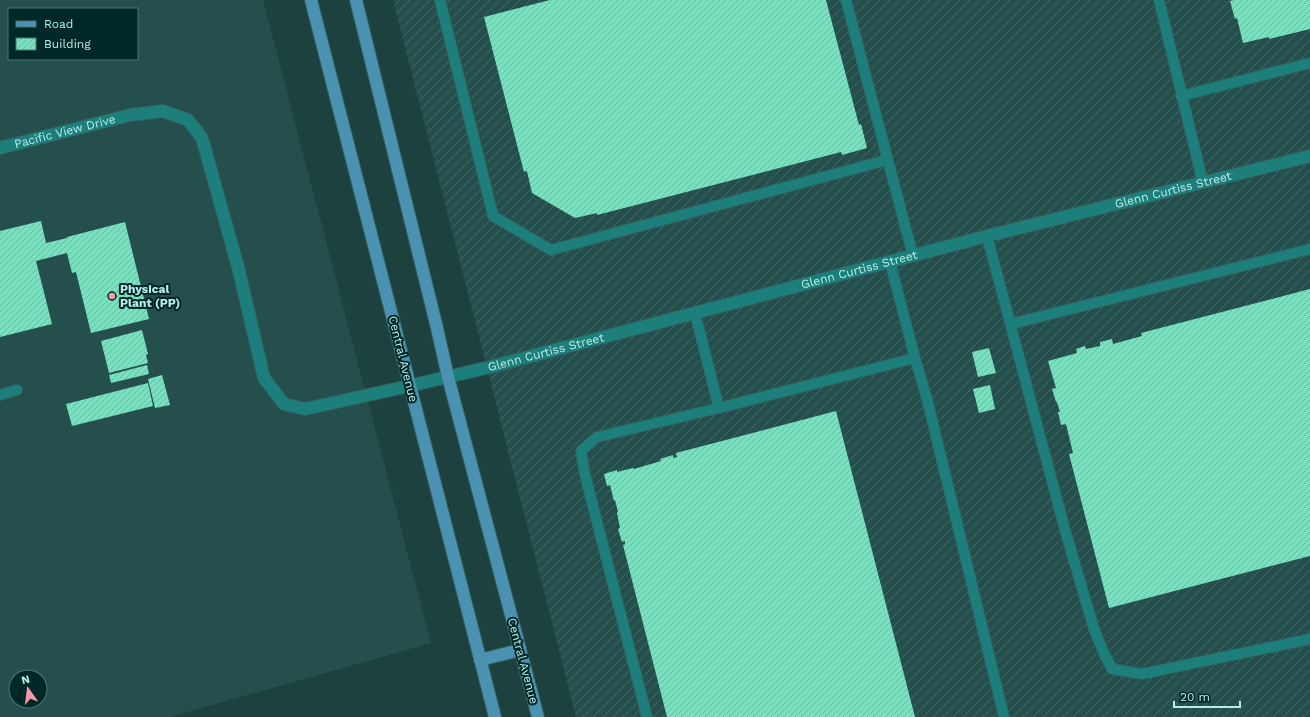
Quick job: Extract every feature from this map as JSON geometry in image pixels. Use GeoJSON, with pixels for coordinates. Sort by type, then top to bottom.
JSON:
{"type":"FeatureCollection","features":[{"type":"Feature","properties":{"kind":"main road","name":"Central Avenue"},"geometry":{"type":"LineString","coordinates":[[311,0],[495,717]]}},
{"type":"Feature","properties":{"kind":"main road","name":"Central Avenue"},"geometry":{"type":"LineString","coordinates":[[356,0],[448,376],[538,717]]}},
{"type":"Feature","properties":{"kind":"main road"},"geometry":{"type":"LineString","coordinates":[[480,660],[520,650]]}},
{"type":"Feature","properties":{"kind":"street","name":"Pacific View Drive"},"geometry":{"type":"LineString","coordinates":[[0,148],[130,115],[163,111],[188,120],[202,138],[238,267],[264,378],[284,404],[305,409],[409,386]]}},
{"type":"Feature","properties":{"kind":"street","name":"Glenn Curtiss Street"},"geometry":{"type":"LineString","coordinates":[[409,386],[490,367],[987,236],[1310,156]]}},
{"type":"Feature","properties":{"kind":"lane"},"geometry":{"type":"LineString","coordinates":[[440,0],[493,216],[551,250],[887,160]]}},
{"type":"Feature","properties":{"kind":"lane"},"geometry":{"type":"LineString","coordinates":[[846,0],[913,256]]}},
{"type":"Feature","properties":{"kind":"lane"},"geometry":{"type":"LineString","coordinates":[[1159,0],[1203,183]]}},
{"type":"Feature","properties":{"kind":"lane"},"geometry":{"type":"LineString","coordinates":[[1181,96],[1310,63]]}},
{"type":"Feature","properties":{"kind":"lane"},"geometry":{"type":"LineString","coordinates":[[987,236],[1064,530],[1094,629],[1112,669],[1142,674],[1310,639]]}},
{"type":"Feature","properties":{"kind":"lane"},"geometry":{"type":"LineString","coordinates":[[1011,324],[1310,249]]}},
{"type":"Feature","properties":{"kind":"lane"},"geometry":{"type":"LineString","coordinates":[[890,262],[927,399],[1004,717]]}},
{"type":"Feature","properties":{"kind":"lane"},"geometry":{"type":"LineString","coordinates":[[695,313],[719,408]]}},
{"type":"Feature","properties":{"kind":"lane"},"geometry":{"type":"LineString","coordinates":[[647,717],[585,475],[581,451],[597,437],[719,408],[915,358]]}},
{"type":"Feature","properties":{"kind":"lane"},"geometry":{"type":"LineString","coordinates":[[0,395],[17,390]]}},
{"type":"Feature","properties":{"kind":"shaded area"},"geometry":{"type":"Polygon","coordinates":[[[0,0],[263,0],[431,643],[170,717],[0,717],[0,0]]]}},
{"type":"Feature","properties":{"kind":"shaded area"},"geometry":{"type":"Polygon","coordinates":[[[393,0],[1310,0],[1310,717],[576,717],[393,0]]]}},
{"type":"Feature","properties":{"kind":"building"},"geometry":{"type":"Polygon","coordinates":[[[550,0],[826,0],[859,125],[861,124],[867,148],[842,155],[841,152],[597,215],[597,213],[575,218],[532,193],[527,171],[524,172],[484,17],[550,0]]]}},
{"type":"Feature","properties":{"kind":"building"},"geometry":{"type":"Polygon","coordinates":[[[1310,0],[1310,29],[1269,39],[1269,37],[1243,43],[1237,18],[1235,19],[1230,1],[1310,0]]]}},
{"type":"Feature","properties":{"kind":"building","name":"Physical Plant (PP)"},"geometry":{"type":"Polygon","coordinates":[[[41,221],[46,243],[125,222],[149,319],[91,333],[76,272],[72,273],[67,253],[36,261],[52,324],[0,337],[0,231],[41,221]]]}},
{"type":"Feature","properties":{"kind":"building"},"geometry":{"type":"Polygon","coordinates":[[[1310,289],[1310,556],[1109,608],[1069,454],[1073,453],[1066,424],[1061,425],[1058,412],[1060,412],[1052,389],[1056,388],[1048,361],[1077,353],[1076,349],[1085,346],[1086,349],[1100,346],[1100,342],[1112,339],[1113,344],[1142,336],[1141,333],[1310,289]]]}},
{"type":"Feature","properties":{"kind":"building"},"geometry":{"type":"Polygon","coordinates":[[[142,330],[148,354],[146,355],[148,363],[109,373],[101,341],[142,330]]]}},
{"type":"Feature","properties":{"kind":"building"},"geometry":{"type":"Polygon","coordinates":[[[989,348],[996,373],[978,377],[972,352],[989,348]]]}},
{"type":"Feature","properties":{"kind":"building"},"geometry":{"type":"Polygon","coordinates":[[[147,365],[149,374],[111,383],[109,375],[147,365]]]}},
{"type":"Feature","properties":{"kind":"building"},"geometry":{"type":"Polygon","coordinates":[[[162,375],[170,405],[155,408],[148,379],[162,375]]]}},
{"type":"Feature","properties":{"kind":"building"},"geometry":{"type":"Polygon","coordinates":[[[148,383],[153,406],[72,426],[66,404],[148,383]]]}},
{"type":"Feature","properties":{"kind":"building"},"geometry":{"type":"Polygon","coordinates":[[[990,385],[995,409],[979,413],[973,389],[990,385]]]}},
{"type":"Feature","properties":{"kind":"building"},"geometry":{"type":"Polygon","coordinates":[[[836,411],[915,717],[667,717],[623,545],[625,544],[625,541],[622,542],[618,529],[620,528],[615,500],[614,501],[610,485],[607,486],[604,474],[617,470],[617,472],[634,469],[661,461],[660,459],[673,455],[673,458],[677,457],[676,453],[836,411]]]}},
{"type":"Feature","properties":{"kind":"place","name":"Physical Plant (PP)"},"geometry":{"type":"Point","coordinates":[112,296]}}]}
